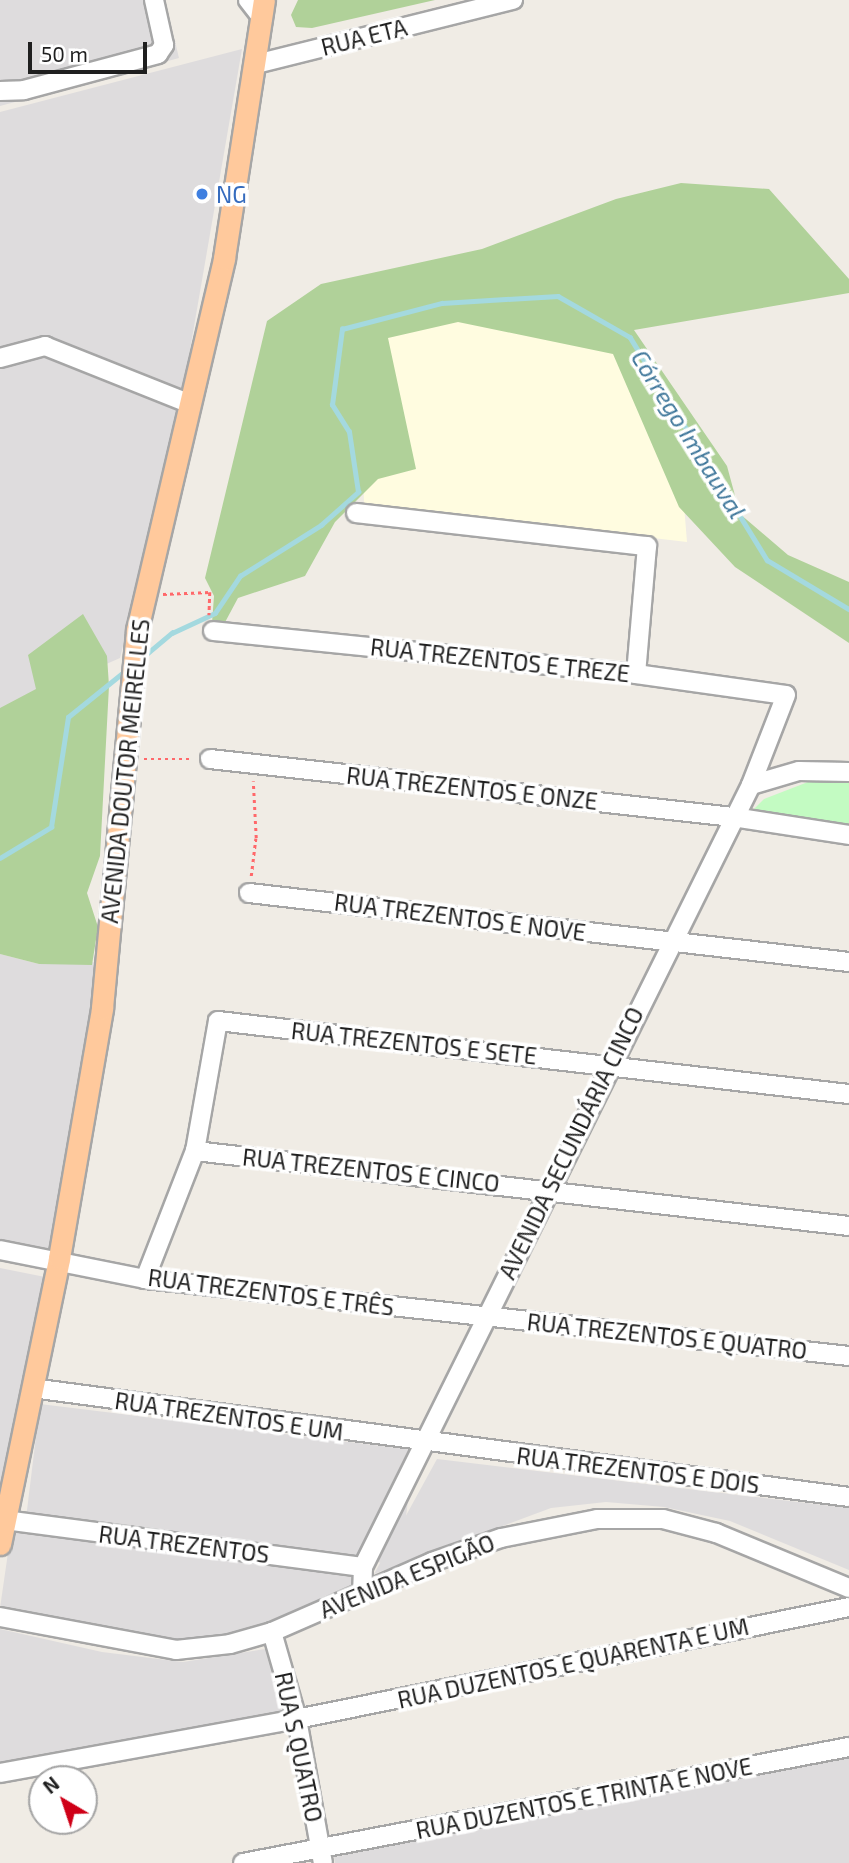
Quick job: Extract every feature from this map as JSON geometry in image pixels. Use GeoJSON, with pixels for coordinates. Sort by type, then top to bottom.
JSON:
{"type":"FeatureCollection","features":[{"type":"Feature","properties":{"kind":"main road","name":"AVENIDA DOUTOR MEIRELLES"},"geometry":{"type":"LineString","coordinates":[[0,1544],[59,1258],[102,1009],[137,630],[224,258],[263,9]]}},
{"type":"Feature","properties":{"kind":"street"},"geometry":{"type":"LineString","coordinates":[[0,91],[24,90],[158,54],[164,45],[154,0]]}},
{"type":"Feature","properties":{"kind":"street"},"geometry":{"type":"LineString","coordinates":[[248,0],[263,9]]}},
{"type":"Feature","properties":{"kind":"street","name":"RUA ETA"},"geometry":{"type":"LineString","coordinates":[[256,64],[513,0]]}},
{"type":"Feature","properties":{"kind":"street"},"geometry":{"type":"LineString","coordinates":[[0,358],[45,346],[191,404]]}},
{"type":"Feature","properties":{"kind":"street"},"geometry":{"type":"LineString","coordinates":[[356,513],[647,547],[636,674]]}},
{"type":"Feature","properties":{"kind":"street","name":"RUA TREZENTOS E TREZE"},"geometry":{"type":"LineString","coordinates":[[214,631],[636,674],[786,695]]}},
{"type":"Feature","properties":{"kind":"street","name":"AVENIDA SECUNDÁRIA CINCO"},"geometry":{"type":"LineString","coordinates":[[362,1592],[363,1567],[426,1444],[547,1188],[751,785],[786,695]]}},
{"type":"Feature","properties":{"kind":"street","name":"RUA TREZENTOS E ONZE"},"geometry":{"type":"LineString","coordinates":[[210,759],[733,817],[849,835]]}},
{"type":"Feature","properties":{"kind":"street"},"geometry":{"type":"LineString","coordinates":[[751,785],[799,771],[849,772]]}},
{"type":"Feature","properties":{"kind":"street","name":"RUA TREZENTOS E NOVE"},"geometry":{"type":"LineString","coordinates":[[249,893],[849,962]]}},
{"type":"Feature","properties":{"kind":"street","name":"RUA TREZENTOS E SETE"},"geometry":{"type":"LineString","coordinates":[[195,1151],[218,1021],[849,1094]]}},
{"type":"Feature","properties":{"kind":"street"},"geometry":{"type":"LineString","coordinates":[[145,1279],[195,1151]]}},
{"type":"Feature","properties":{"kind":"street","name":"RUA TREZENTOS E CINCO"},"geometry":{"type":"LineString","coordinates":[[195,1151],[547,1188],[849,1226]]}},
{"type":"Feature","properties":{"kind":"street","name":"RUA TREZENTOS E TRÊS"},"geometry":{"type":"LineString","coordinates":[[0,1250],[59,1258],[145,1279],[485,1316]]}},
{"type":"Feature","properties":{"kind":"street","name":"RUA TREZENTOS E QUATRO"},"geometry":{"type":"LineString","coordinates":[[485,1316],[849,1356]]}},
{"type":"Feature","properties":{"kind":"street","name":"RUA TREZENTOS E UM"},"geometry":{"type":"LineString","coordinates":[[32,1388],[426,1444]]}},
{"type":"Feature","properties":{"kind":"street","name":"RUA TREZENTOS E DOIS"},"geometry":{"type":"LineString","coordinates":[[426,1444],[849,1497]]}},
{"type":"Feature","properties":{"kind":"street","name":"AVENIDA ESPIGÃO"},"geometry":{"type":"LineString","coordinates":[[0,1617],[176,1650],[230,1644],[272,1632],[362,1592],[501,1538],[597,1519],[663,1519],[703,1530],[849,1588]]}},
{"type":"Feature","properties":{"kind":"street","name":"RUA TREZENTOS"},"geometry":{"type":"LineString","coordinates":[[5,1520],[363,1567]]}},
{"type":"Feature","properties":{"kind":"street","name":"RUA DUZENTOS E QUARENTA E UM"},"geometry":{"type":"LineString","coordinates":[[0,1773],[297,1719],[849,1607]]}},
{"type":"Feature","properties":{"kind":"street","name":"RUA S QUATRO"},"geometry":{"type":"LineString","coordinates":[[272,1632],[297,1719],[321,1855]]}},
{"type":"Feature","properties":{"kind":"street","name":"RUA DUZENTOS E TRINTA E NOVE"},"geometry":{"type":"LineString","coordinates":[[243,1863],[321,1855],[849,1747]]}},
{"type":"Feature","properties":{"kind":"path"},"geometry":{"type":"LineString","coordinates":[[145,596],[210,592],[209,604]]}},
{"type":"Feature","properties":{"kind":"path"},"geometry":{"type":"LineString","coordinates":[[124,758],[210,759]]}},
{"type":"Feature","properties":{"kind":"path"},"geometry":{"type":"LineString","coordinates":[[249,893],[256,838],[252,763]]}},
{"type":"Feature","properties":{"kind":"shaded area"},"geometry":{"type":"Polygon","coordinates":[[[0,0],[165,0],[179,58],[0,106],[0,0]]]}},
{"type":"Feature","properties":{"kind":"shaded area"},"geometry":{"type":"Polygon","coordinates":[[[242,49],[178,419],[120,658],[0,711],[0,112],[242,49]]]}},
{"type":"Feature","properties":{"kind":"shaded area"},"geometry":{"type":"Polygon","coordinates":[[[455,310],[622,353],[683,493],[687,542],[364,504],[360,332],[455,310]]]}},
{"type":"Feature","properties":{"kind":"shaded area"},"geometry":{"type":"Polygon","coordinates":[[[0,954],[39,964],[99,962],[50,1252],[0,1245],[0,954]]]}},
{"type":"Feature","properties":{"kind":"shaded area"},"geometry":{"type":"Polygon","coordinates":[[[0,1268],[45,1277],[0,1504],[0,1268]]]}},
{"type":"Feature","properties":{"kind":"shaded area"},"geometry":{"type":"Polygon","coordinates":[[[40,1404],[414,1450],[400,1565],[26,1519],[40,1404]]]}},
{"type":"Feature","properties":{"kind":"shaded area"},"geometry":{"type":"Polygon","coordinates":[[[437,1459],[849,1508],[849,1570],[730,1521],[664,1507],[606,1502],[551,1508],[374,1574],[437,1459]]]}},
{"type":"Feature","properties":{"kind":"shaded area"},"geometry":{"type":"Polygon","coordinates":[[[11,1532],[356,1572],[354,1591],[272,1628],[217,1640],[169,1642],[0,1608],[11,1532]]]}},
{"type":"Feature","properties":{"kind":"shaded area"},"geometry":{"type":"Polygon","coordinates":[[[0,1629],[102,1652],[183,1662],[272,1648],[290,1716],[0,1769],[0,1629]]]}},
{"type":"Feature","properties":{"kind":"shaded area"},"geometry":{"type":"Polygon","coordinates":[[[849,1756],[849,1863],[335,1863],[334,1857],[849,1756]]]}},
{"type":"Feature","properties":{"kind":"green space"},"geometry":{"type":"Polygon","coordinates":[[[298,0],[435,0],[312,28],[296,27],[291,15],[298,0]]]}},
{"type":"Feature","properties":{"kind":"green space"},"geometry":{"type":"Polygon","coordinates":[[[681,183],[769,189],[849,279],[849,293],[634,330],[727,466],[740,514],[788,555],[849,582],[849,643],[735,567],[679,507],[613,354],[458,322],[388,338],[416,469],[378,479],[335,522],[305,576],[238,598],[223,626],[212,623],[214,596],[205,578],[267,321],[321,284],[482,249],[616,199],[681,183]]]}},
{"type":"Feature","properties":{"kind":"green space"},"geometry":{"type":"Polygon","coordinates":[[[83,614],[107,656],[109,686],[100,856],[87,893],[98,927],[92,965],[39,964],[0,954],[0,708],[36,689],[28,655],[83,614]]]}},
{"type":"Feature","properties":{"kind":"green space"},"geometry":{"type":"Polygon","coordinates":[[[849,781],[849,830],[749,814],[764,799],[808,782],[849,781]]]}},
{"type":"Feature","properties":{"kind":"waterway","name":"Córrego Imbauval"},"geometry":{"type":"LineString","coordinates":[[143,657],[172,633],[215,613],[240,576],[321,525],[358,492],[349,432],[332,405],[342,329],[442,303],[558,296],[630,337],[767,560],[849,609]]}},
{"type":"Feature","properties":{"kind":"waterway","name":"Córrego Imbauval"},"geometry":{"type":"LineString","coordinates":[[0,858],[51,827],[68,717],[125,671]]}},
{"type":"Feature","properties":{"kind":"place","name":"NG"},"geometry":{"type":"Point","coordinates":[202,194]}}]}
